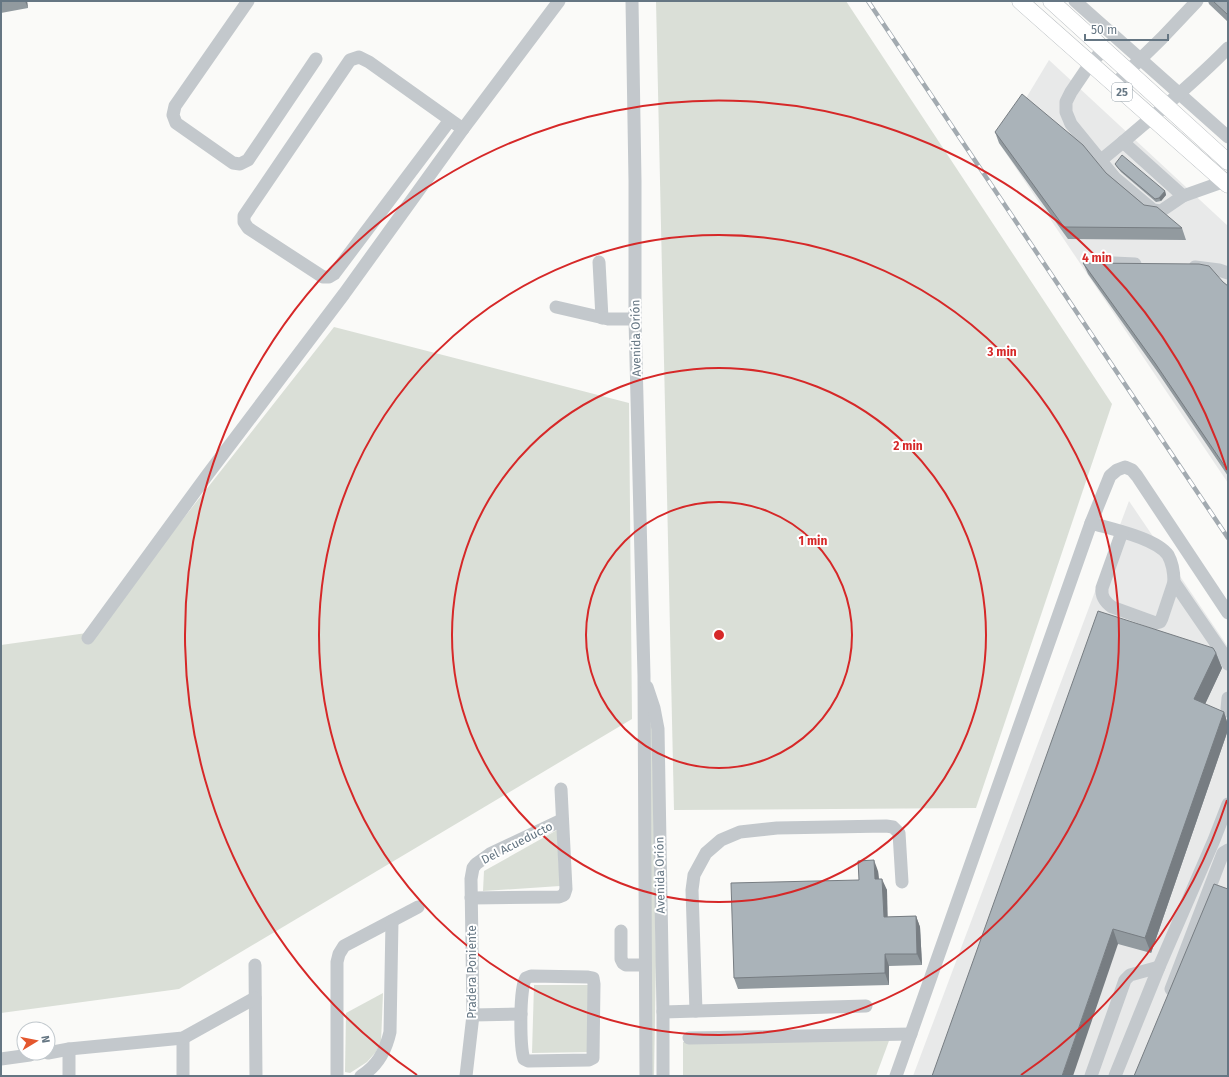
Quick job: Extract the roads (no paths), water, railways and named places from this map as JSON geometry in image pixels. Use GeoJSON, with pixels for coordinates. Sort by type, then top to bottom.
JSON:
{"type":"FeatureCollection","features":[{"type":"Feature","properties":{"kind":"main road","name":"25"},"geometry":{"type":"LineString","coordinates":[[1020,1],[1114,85],[1227,182]]}},
{"type":"Feature","properties":{"kind":"main road","name":"25"},"geometry":{"type":"LineString","coordinates":[[1051,1],[1227,162]]}},
{"type":"Feature","properties":{"kind":"street"},"geometry":{"type":"LineString","coordinates":[[248,1],[175,106],[173,115],[176,123],[233,163],[240,164],[248,160],[316,59]]}},
{"type":"Feature","properties":{"kind":"street"},"geometry":{"type":"LineString","coordinates":[[88,638],[208,474],[344,294],[463,129],[559,1]]}},
{"type":"Feature","properties":{"kind":"street","name":"Avenida Orión"},"geometry":{"type":"LineString","coordinates":[[632,1],[635,188],[635,319],[644,676],[646,1076]]}},
{"type":"Feature","properties":{"kind":"street"},"geometry":{"type":"LineString","coordinates":[[1114,85],[1198,1]]}},
{"type":"Feature","properties":{"kind":"street"},"geometry":{"type":"LineString","coordinates":[[1081,3],[1140,59],[1228,137]]}},
{"type":"Feature","properties":{"kind":"street"},"geometry":{"type":"LineString","coordinates":[[1100,161],[1202,75],[1228,48]]}},
{"type":"Feature","properties":{"kind":"street"},"geometry":{"type":"LineString","coordinates":[[1104,49],[1090,64],[1071,92],[1066,102],[1066,112],[1071,124],[1115,178],[1153,210],[1161,211],[1183,196],[1227,182]]}},
{"type":"Feature","properties":{"kind":"street"},"geometry":{"type":"LineString","coordinates":[[450,120],[334,274],[329,277],[323,277],[248,228],[244,222],[244,216],[350,60],[359,57],[369,62],[463,129]]}},
{"type":"Feature","properties":{"kind":"street"},"geometry":{"type":"LineString","coordinates":[[1123,142],[1183,196]]}},
{"type":"Feature","properties":{"kind":"street"},"geometry":{"type":"LineString","coordinates":[[599,262],[602,318]]}},
{"type":"Feature","properties":{"kind":"street"},"geometry":{"type":"LineString","coordinates":[[1093,262],[1148,264]]}},
{"type":"Feature","properties":{"kind":"street"},"geometry":{"type":"LineString","coordinates":[[1180,266],[1211,268],[1228,273]]}},
{"type":"Feature","properties":{"kind":"street"},"geometry":{"type":"LineString","coordinates":[[556,307],[608,319],[635,319]]}},
{"type":"Feature","properties":{"kind":"street"},"geometry":{"type":"LineString","coordinates":[[896,1076],[1091,523],[1110,476],[1117,470],[1125,467],[1132,470],[1137,476],[1228,613]]}},
{"type":"Feature","properties":{"kind":"street"},"geometry":{"type":"LineString","coordinates":[[1091,523],[1122,532],[1155,544],[1168,556],[1174,569],[1174,582],[1160,622],[1156,623],[1112,607],[1106,603],[1102,594],[1102,588],[1122,532]]}},
{"type":"Feature","properties":{"kind":"street"},"geometry":{"type":"LineString","coordinates":[[1174,582],[1222,652],[1228,664]]}},
{"type":"Feature","properties":{"kind":"street","name":"Avenida Orión"},"geometry":{"type":"LineString","coordinates":[[644,676],[654,708],[658,729],[663,1076]]}},
{"type":"Feature","properties":{"kind":"street"},"geometry":{"type":"LineString","coordinates":[[1228,698],[1228,710]]}},
{"type":"Feature","properties":{"kind":"street"},"geometry":{"type":"LineString","coordinates":[[471,898],[559,897],[564,895],[566,889],[561,789]]}},
{"type":"Feature","properties":{"kind":"street"},"geometry":{"type":"LineString","coordinates":[[1115,1076],[1228,804]]}},
{"type":"Feature","properties":{"kind":"street","name":"Del Acueducto"},"geometry":{"type":"LineString","coordinates":[[473,868],[490,854],[562,820]]}},
{"type":"Feature","properties":{"kind":"street"},"geometry":{"type":"LineString","coordinates":[[696,1011],[692,890],[694,875],[706,853],[721,840],[740,832],[777,828],[893,827],[899,834],[902,882]]}},
{"type":"Feature","properties":{"kind":"street"},"geometry":{"type":"LineString","coordinates":[[1165,1003],[1223,853],[1228,850]]}},
{"type":"Feature","properties":{"kind":"street","name":"Pradera Poniente"},"geometry":{"type":"LineString","coordinates":[[466,1076],[473,1015],[471,879],[473,868]]}},
{"type":"Feature","properties":{"kind":"street"},"geometry":{"type":"LineString","coordinates":[[337,1076],[338,958],[344,946],[418,907]]}},
{"type":"Feature","properties":{"kind":"street"},"geometry":{"type":"LineString","coordinates":[[361,1076],[372,1069],[381,1057],[387,1046],[390,1032],[392,921]]}},
{"type":"Feature","properties":{"kind":"street"},"geometry":{"type":"LineString","coordinates":[[621,931],[621,959],[623,963],[645,965]]}},
{"type":"Feature","properties":{"kind":"street"},"geometry":{"type":"LineString","coordinates":[[256,965],[256,1076]]}},
{"type":"Feature","properties":{"kind":"street"},"geometry":{"type":"LineString","coordinates":[[1091,1076],[1125,980],[1130,975],[1159,967]]}},
{"type":"Feature","properties":{"kind":"street"},"geometry":{"type":"LineString","coordinates":[[531,976],[593,978],[593,1058],[588,1060],[526,1060],[523,1057],[521,1014],[523,983],[526,978],[531,976]]}},
{"type":"Feature","properties":{"kind":"street"},"geometry":{"type":"LineString","coordinates":[[56,1051],[182,1038],[256,998]]}},
{"type":"Feature","properties":{"kind":"street"},"geometry":{"type":"LineString","coordinates":[[663,1012],[866,1006]]}},
{"type":"Feature","properties":{"kind":"street"},"geometry":{"type":"LineString","coordinates":[[473,1015],[521,1014]]}},
{"type":"Feature","properties":{"kind":"street"},"geometry":{"type":"LineString","coordinates":[[688,1038],[911,1034]]}},
{"type":"Feature","properties":{"kind":"street"},"geometry":{"type":"LineString","coordinates":[[182,1038],[183,1076]]}},
{"type":"Feature","properties":{"kind":"street"},"geometry":{"type":"LineString","coordinates":[[69,1049],[69,1076]]}},
{"type":"Feature","properties":{"kind":"street"},"geometry":{"type":"LineString","coordinates":[[1,1059],[16,1057]]}},
{"type":"Feature","properties":{"kind":"railway"},"geometry":{"type":"LineString","coordinates":[[868,1],[1228,538]]}}]}
